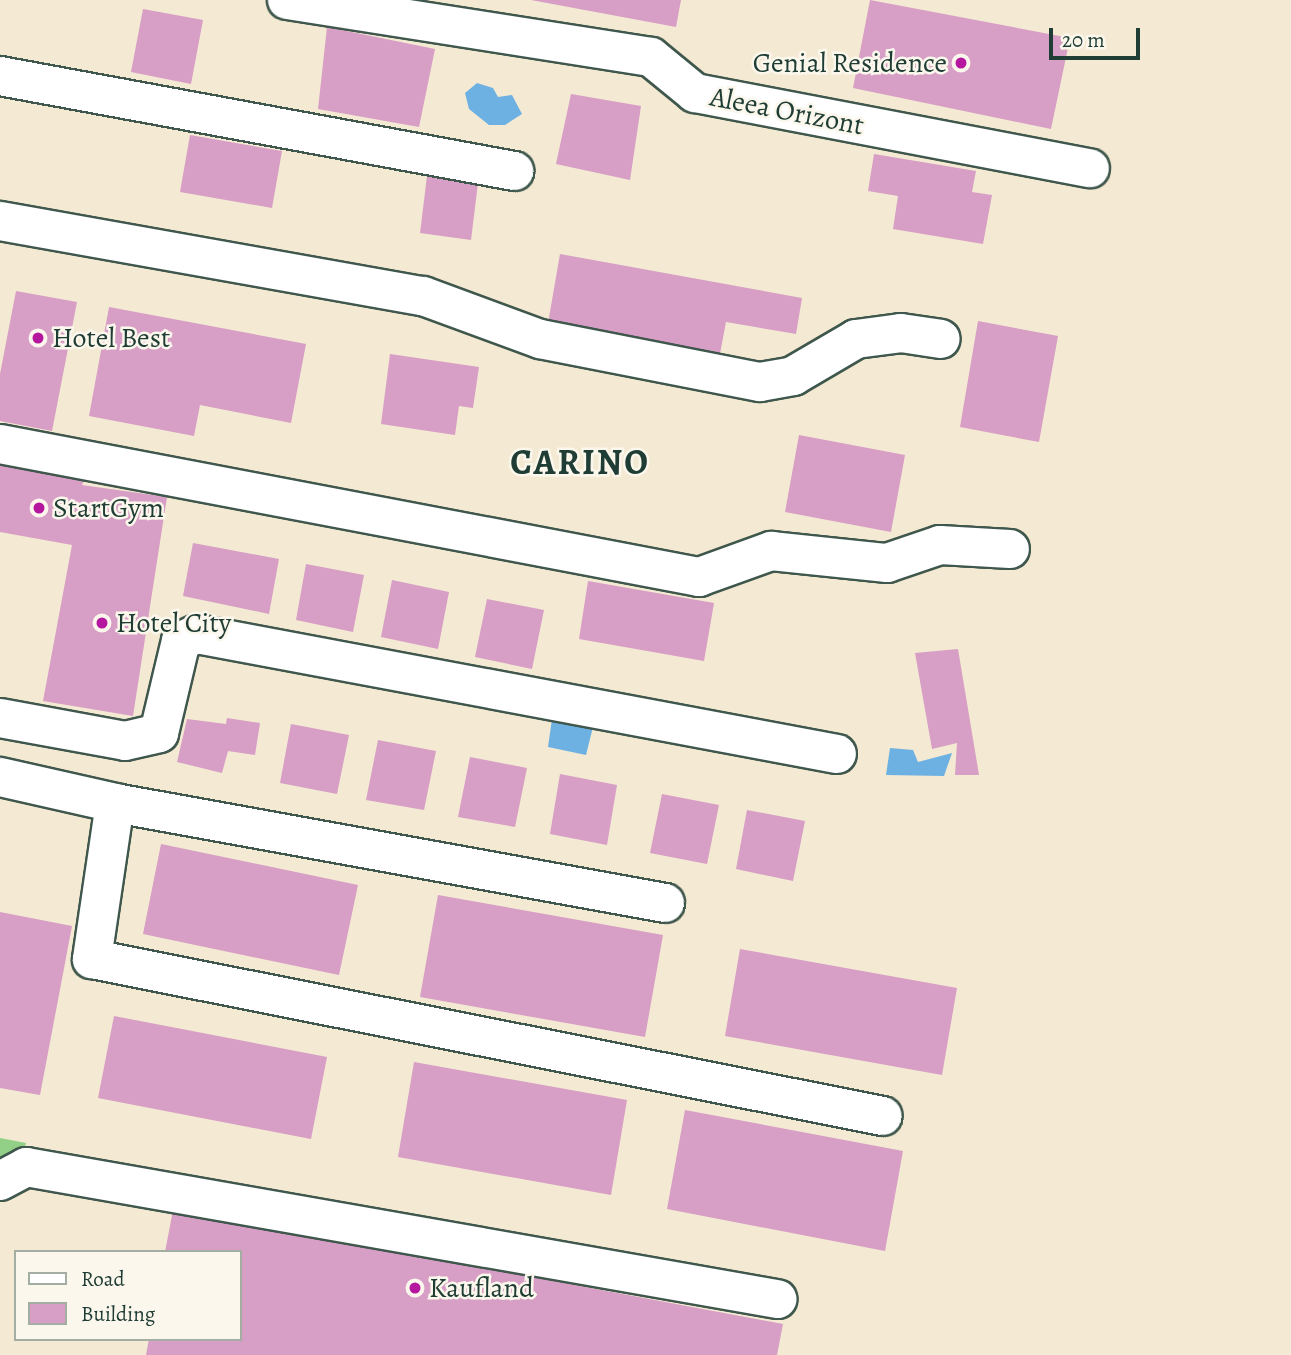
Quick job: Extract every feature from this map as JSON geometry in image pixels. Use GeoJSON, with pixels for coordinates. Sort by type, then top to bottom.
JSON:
{"type":"FeatureCollection","features":[{"type":"Feature","properties":{"kind":"street","name":"Aleea Orizont"},"geometry":{"type":"LineString","coordinates":[[288,0],[651,57],[695,93],[1090,168]]}},
{"type":"Feature","properties":{"kind":"street"},"geometry":{"type":"LineString","coordinates":[[0,76],[514,171]]}},
{"type":"Feature","properties":{"kind":"street"},"geometry":{"type":"LineString","coordinates":[[0,221],[423,296],[540,340],[760,382],[793,376],[856,339],[901,333],[941,338]]}},
{"type":"Feature","properties":{"kind":"street"},"geometry":{"type":"LineString","coordinates":[[0,444],[699,577],[771,551],[887,563],[940,545],[1010,549]]}},
{"type":"Feature","properties":{"kind":"street"},"geometry":{"type":"LineString","coordinates":[[0,718],[125,741],[159,733],[181,641],[197,634],[837,754]]}},
{"type":"Feature","properties":{"kind":"street"},"geometry":{"type":"LineString","coordinates":[[0,777],[116,803],[665,903]]}},
{"type":"Feature","properties":{"kind":"street"},"geometry":{"type":"LineString","coordinates":[[116,803],[92,959],[883,1116]]}},
{"type":"Feature","properties":{"kind":"street"},"geometry":{"type":"LineString","coordinates":[[0,1181],[26,1167],[777,1299]]}},
{"type":"Feature","properties":{"kind":"green space"},"geometry":{"type":"Polygon","coordinates":[[[0,1138],[26,1143],[24,1152],[0,1158],[0,1138]]]}},
{"type":"Feature","properties":{"kind":"water"},"geometry":{"type":"Polygon","coordinates":[[[477,83],[493,88],[498,97],[512,95],[522,114],[505,125],[489,125],[469,109],[465,93],[477,83]]]}},
{"type":"Feature","properties":{"kind":"water"},"geometry":{"type":"Polygon","coordinates":[[[552,719],[593,727],[586,755],[548,747],[552,719]]]}},
{"type":"Feature","properties":{"kind":"water"},"geometry":{"type":"Polygon","coordinates":[[[890,748],[913,750],[918,762],[952,753],[944,776],[886,775],[890,748]]]}},
{"type":"Feature","properties":{"kind":"building"},"geometry":{"type":"Polygon","coordinates":[[[531,0],[681,0],[676,27],[531,0]]]}},
{"type":"Feature","properties":{"kind":"building","name":"Genial Residence"},"geometry":{"type":"Polygon","coordinates":[[[870,0],[1070,38],[1051,129],[853,88],[870,0]]]}},
{"type":"Feature","properties":{"kind":"building"},"geometry":{"type":"Polygon","coordinates":[[[143,9],[203,20],[191,84],[131,72],[143,9]]]}},
{"type":"Feature","properties":{"kind":"building"},"geometry":{"type":"Polygon","coordinates":[[[327,27],[435,49],[419,127],[318,109],[327,27]]]}},
{"type":"Feature","properties":{"kind":"building"},"geometry":{"type":"Polygon","coordinates":[[[571,94],[641,106],[630,180],[556,164],[571,94]]]}},
{"type":"Feature","properties":{"kind":"building"},"geometry":{"type":"Polygon","coordinates":[[[190,135],[282,151],[272,208],[180,192],[190,135]]]}},
{"type":"Feature","properties":{"kind":"building"},"geometry":{"type":"Polygon","coordinates":[[[874,154],[976,171],[972,192],[992,195],[983,244],[893,229],[898,196],[868,191],[874,154]]]}},
{"type":"Feature","properties":{"kind":"building"},"geometry":{"type":"Polygon","coordinates":[[[427,176],[478,183],[471,240],[420,233],[427,176]]]}},
{"type":"Feature","properties":{"kind":"building"},"geometry":{"type":"Polygon","coordinates":[[[560,254],[802,298],[796,334],[726,322],[719,359],[547,329],[560,254]]]}},
{"type":"Feature","properties":{"kind":"building","name":"Hotel Best"},"geometry":{"type":"Polygon","coordinates":[[[16,291],[77,302],[52,431],[0,421],[0,374],[16,291]]]}},
{"type":"Feature","properties":{"kind":"building"},"geometry":{"type":"Polygon","coordinates":[[[109,307],[306,344],[291,423],[200,405],[194,436],[89,416],[109,307]]]}},
{"type":"Feature","properties":{"kind":"building"},"geometry":{"type":"Polygon","coordinates":[[[978,321],[1058,336],[1039,442],[960,427],[978,321]]]}},
{"type":"Feature","properties":{"kind":"building"},"geometry":{"type":"Polygon","coordinates":[[[390,354],[479,367],[473,408],[459,406],[455,435],[381,424],[390,354]]]}},
{"type":"Feature","properties":{"kind":"building"},"geometry":{"type":"Polygon","coordinates":[[[799,435],[905,455],[891,532],[785,512],[799,435]]]}},
{"type":"Feature","properties":{"kind":"building","name":"Hotel City"},"geometry":{"type":"Polygon","coordinates":[[[0,462],[86,476],[82,485],[167,497],[133,716],[43,701],[72,545],[0,532],[0,462]]]}},
{"type":"Feature","properties":{"kind":"building"},"geometry":{"type":"Polygon","coordinates":[[[193,543],[279,559],[269,614],[183,596],[193,543]]]}},
{"type":"Feature","properties":{"kind":"building"},"geometry":{"type":"Polygon","coordinates":[[[306,564],[364,575],[353,632],[296,620],[306,564]]]}},
{"type":"Feature","properties":{"kind":"building"},"geometry":{"type":"Polygon","coordinates":[[[392,580],[449,592],[438,649],[381,637],[392,580]]]}},
{"type":"Feature","properties":{"kind":"building"},"geometry":{"type":"Polygon","coordinates":[[[588,581],[714,603],[704,661],[579,639],[588,581]]]}},
{"type":"Feature","properties":{"kind":"building"},"geometry":{"type":"Polygon","coordinates":[[[487,599],[544,610],[532,669],[475,657],[487,599]]]}},
{"type":"Feature","properties":{"kind":"building"},"geometry":{"type":"Polygon","coordinates":[[[958,649],[979,775],[955,775],[957,743],[932,749],[915,653],[958,649]]]}},
{"type":"Feature","properties":{"kind":"building"},"geometry":{"type":"Polygon","coordinates":[[[227,718],[260,723],[255,755],[228,751],[222,773],[177,762],[187,719],[226,724],[227,718]]]}},
{"type":"Feature","properties":{"kind":"building"},"geometry":{"type":"Polygon","coordinates":[[[291,724],[349,735],[337,794],[280,783],[291,724]]]}},
{"type":"Feature","properties":{"kind":"building"},"geometry":{"type":"Polygon","coordinates":[[[378,740],[436,751],[424,810],[366,800],[378,740]]]}},
{"type":"Feature","properties":{"kind":"building"},"geometry":{"type":"Polygon","coordinates":[[[470,757],[527,768],[515,827],[458,817],[470,757]]]}},
{"type":"Feature","properties":{"kind":"building"},"geometry":{"type":"Polygon","coordinates":[[[560,774],[617,785],[607,845],[550,834],[560,774]]]}},
{"type":"Feature","properties":{"kind":"building"},"geometry":{"type":"Polygon","coordinates":[[[662,794],[719,805],[707,864],[650,853],[662,794]]]}},
{"type":"Feature","properties":{"kind":"building"},"geometry":{"type":"Polygon","coordinates":[[[747,810],[805,821],[793,881],[736,869],[747,810]]]}},
{"type":"Feature","properties":{"kind":"building"},"geometry":{"type":"Polygon","coordinates":[[[161,844],[358,885],[339,975],[143,934],[161,844]]]}},
{"type":"Feature","properties":{"kind":"building"},"geometry":{"type":"Polygon","coordinates":[[[438,895],[663,935],[645,1037],[420,997],[438,895]]]}},
{"type":"Feature","properties":{"kind":"building"},"geometry":{"type":"Polygon","coordinates":[[[0,912],[72,926],[40,1095],[0,1088],[0,912]]]}},
{"type":"Feature","properties":{"kind":"building"},"geometry":{"type":"Polygon","coordinates":[[[740,949],[957,988],[942,1075],[725,1036],[740,949]]]}},
{"type":"Feature","properties":{"kind":"building"},"geometry":{"type":"Polygon","coordinates":[[[114,1016],[327,1057],[311,1139],[98,1098],[114,1016]]]}},
{"type":"Feature","properties":{"kind":"building"},"geometry":{"type":"Polygon","coordinates":[[[414,1062],[627,1100],[611,1195],[398,1157],[414,1062]]]}},
{"type":"Feature","properties":{"kind":"building"},"geometry":{"type":"Polygon","coordinates":[[[685,1110],[903,1151],[885,1251],[667,1209],[685,1110]]]}},
{"type":"Feature","properties":{"kind":"building","name":"Kaufland"},"geometry":{"type":"Polygon","coordinates":[[[173,1210],[783,1324],[777,1355],[146,1355],[149,1341],[242,1341],[242,1250],[165,1250],[173,1210]]]}},
{"type":"Feature","properties":{"kind":"place","name":"Genial Residence"},"geometry":{"type":"Point","coordinates":[961,63]}},
{"type":"Feature","properties":{"kind":"place","name":"Hotel Best"},"geometry":{"type":"Point","coordinates":[38,338]}},
{"type":"Feature","properties":{"kind":"place","name":"StartGym"},"geometry":{"type":"Point","coordinates":[39,508]}},
{"type":"Feature","properties":{"kind":"place","name":"Hotel City"},"geometry":{"type":"Point","coordinates":[102,623]}},
{"type":"Feature","properties":{"kind":"place","name":"Kaufland"},"geometry":{"type":"Point","coordinates":[415,1288]}},
{"type":"Feature","properties":{"kind":"district","name":"CARINO"},"geometry":{"type":"Point","coordinates":[580,462]}}]}
